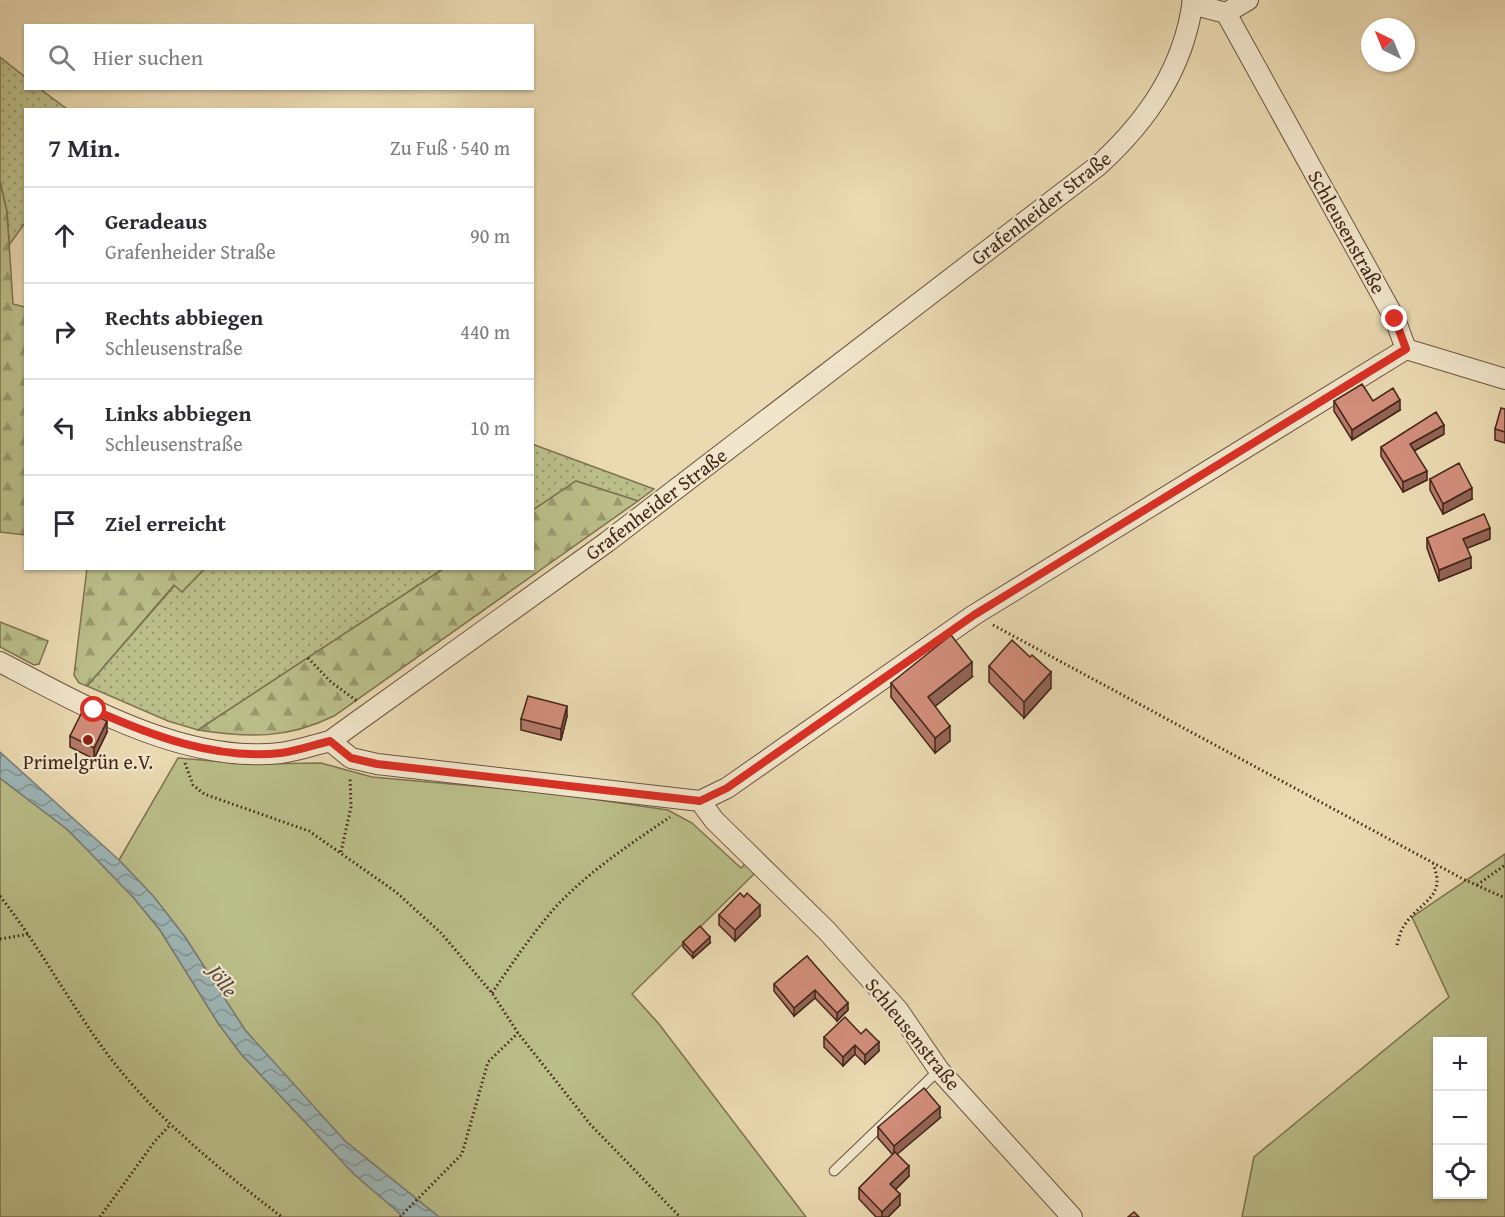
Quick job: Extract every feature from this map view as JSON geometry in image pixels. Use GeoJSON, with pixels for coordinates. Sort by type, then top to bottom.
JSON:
{"type":"FeatureCollection","features":[{"type":"Feature","properties":{"kind":"street"},"geometry":{"type":"LineString","coordinates":[[1193,2],[1226,13],[1248,0]]}},
{"type":"Feature","properties":{"kind":"street","name":"Grafenheider Straße"},"geometry":{"type":"LineString","coordinates":[[0,662],[94,710],[181,744],[228,752],[280,753],[330,741],[607,542],[1100,165],[1151,110],[1181,47],[1193,2]]}},
{"type":"Feature","properties":{"kind":"street","name":"Schleusenstraße"},"geometry":{"type":"LineString","coordinates":[[1226,13],[1395,319],[1406,349]]}},
{"type":"Feature","properties":{"kind":"street"},"geometry":{"type":"LineString","coordinates":[[330,741],[351,758],[377,764],[700,801],[727,788],[974,615],[1406,349],[1505,379]]}},
{"type":"Feature","properties":{"kind":"street","name":"Schleusenstraße"},"geometry":{"type":"LineString","coordinates":[[700,801],[714,820],[827,931],[898,1010],[939,1070],[1072,1217]]}},
{"type":"Feature","properties":{"kind":"lane"},"geometry":{"type":"LineString","coordinates":[[834,1171],[939,1070]]}},
{"type":"Feature","properties":{"kind":"path"},"geometry":{"type":"LineString","coordinates":[[974,615],[1432,862],[1505,898]]}},
{"type":"Feature","properties":{"kind":"path"},"geometry":{"type":"LineString","coordinates":[[308,658],[346,694],[374,711]]}},
{"type":"Feature","properties":{"kind":"path"},"geometry":{"type":"LineString","coordinates":[[181,744],[187,773],[193,785],[204,794],[309,831],[396,892],[441,933],[492,993],[518,1033],[590,1124],[680,1217]]}},
{"type":"Feature","properties":{"kind":"path"},"geometry":{"type":"LineString","coordinates":[[341,852],[351,807],[351,758]]}},
{"type":"Feature","properties":{"kind":"path"},"geometry":{"type":"LineString","coordinates":[[492,993],[520,951],[553,910],[610,858],[672,816]]}},
{"type":"Feature","properties":{"kind":"path"},"geometry":{"type":"LineString","coordinates":[[1397,945],[1407,922],[1434,894],[1437,879],[1432,862]]}},
{"type":"Feature","properties":{"kind":"path"},"geometry":{"type":"LineString","coordinates":[[1477,885],[1505,866]]}},
{"type":"Feature","properties":{"kind":"path"},"geometry":{"type":"LineString","coordinates":[[0,896],[30,934],[109,1055],[170,1125],[282,1217]]}},
{"type":"Feature","properties":{"kind":"path"},"geometry":{"type":"LineString","coordinates":[[0,939],[30,934]]}},
{"type":"Feature","properties":{"kind":"path"},"geometry":{"type":"LineString","coordinates":[[400,1217],[462,1154],[488,1062],[518,1033]]}},
{"type":"Feature","properties":{"kind":"path"},"geometry":{"type":"LineString","coordinates":[[100,1217],[155,1141],[170,1125]]}},
{"type":"Feature","properties":{"kind":"green space"},"geometry":{"type":"Polygon","coordinates":[[[0,57],[24,76],[24,90],[41,90],[66,108],[24,108],[24,224],[9,245],[7,212],[0,182],[0,57]]]}},
{"type":"Feature","properties":{"kind":"green space"},"geometry":{"type":"Polygon","coordinates":[[[0,182],[7,212],[13,304],[24,307],[24,535],[0,532],[0,182]]]}},
{"type":"Feature","properties":{"kind":"green space"},"geometry":{"type":"Polygon","coordinates":[[[534,445],[654,489],[638,501],[576,481],[534,509],[534,445]]]}},
{"type":"Feature","properties":{"kind":"green space"},"geometry":{"type":"Polygon","coordinates":[[[576,481],[638,501],[334,716],[300,729],[268,735],[198,730],[441,570],[534,570],[534,509],[576,481]]]}},
{"type":"Feature","properties":{"kind":"green space"},"geometry":{"type":"Polygon","coordinates":[[[87,570],[203,570],[182,592],[174,585],[87,686],[79,683],[74,675],[87,570]]]}},
{"type":"Feature","properties":{"kind":"green space"},"geometry":{"type":"Polygon","coordinates":[[[203,570],[441,570],[198,730],[168,721],[87,686],[175,585],[182,592],[203,570]]]}},
{"type":"Feature","properties":{"kind":"green space"},"geometry":{"type":"Polygon","coordinates":[[[0,622],[48,641],[39,664],[34,665],[0,647],[0,622]]]}},
{"type":"Feature","properties":{"kind":"green space"},"geometry":{"type":"Polygon","coordinates":[[[178,758],[247,764],[321,763],[372,777],[551,793],[668,810],[692,823],[741,868],[746,863],[755,873],[632,994],[659,1024],[806,1217],[439,1217],[345,1141],[269,1059],[245,1030],[185,937],[154,897],[119,860],[178,758]]]}},
{"type":"Feature","properties":{"kind":"green space"},"geometry":{"type":"Polygon","coordinates":[[[0,778],[68,830],[133,897],[160,930],[218,1023],[241,1054],[354,1174],[404,1217],[0,1217],[0,778]]]}},
{"type":"Feature","properties":{"kind":"green space"},"geometry":{"type":"Polygon","coordinates":[[[1505,854],[1505,1217],[1242,1217],[1254,1157],[1449,997],[1412,917],[1505,854]]]}},
{"type":"Feature","properties":{"kind":"water"},"geometry":{"type":"Polygon","coordinates":[[[0,752],[119,860],[154,897],[185,937],[245,1030],[345,1141],[439,1217],[404,1217],[354,1174],[241,1054],[218,1023],[160,930],[133,897],[68,830],[0,778],[0,752]]]}},
{"type":"Feature","properties":{"kind":"building"},"geometry":{"type":"Polygon","coordinates":[[[1362,384],[1373,401],[1393,388],[1400,400],[1352,430],[1334,401],[1362,384]]]}},
{"type":"Feature","properties":{"kind":"building"},"geometry":{"type":"Polygon","coordinates":[[[1501,408],[1505,409],[1505,432],[1495,429],[1501,408]]]}},
{"type":"Feature","properties":{"kind":"building"},"geometry":{"type":"Polygon","coordinates":[[[1436,412],[1444,425],[1410,444],[1427,471],[1403,482],[1381,447],[1436,412]]]}},
{"type":"Feature","properties":{"kind":"building"},"geometry":{"type":"Polygon","coordinates":[[[1459,463],[1472,488],[1443,504],[1430,479],[1459,463]]]}},
{"type":"Feature","properties":{"kind":"building"},"geometry":{"type":"Polygon","coordinates":[[[1484,514],[1490,528],[1463,539],[1471,557],[1439,570],[1427,538],[1484,514]]]}},
{"type":"Feature","properties":{"kind":"building"},"geometry":{"type":"Polygon","coordinates":[[[951,635],[972,662],[928,697],[950,726],[935,738],[891,683],[951,635]]]}},
{"type":"Feature","properties":{"kind":"building"},"geometry":{"type":"Polygon","coordinates":[[[1012,640],[1051,672],[1024,702],[989,666],[1012,640]]]}},
{"type":"Feature","properties":{"kind":"building"},"geometry":{"type":"Polygon","coordinates":[[[528,696],[567,706],[561,729],[521,719],[528,696]]]}},
{"type":"Feature","properties":{"kind":"building"},"geometry":{"type":"Polygon","coordinates":[[[83,710],[107,721],[94,748],[70,736],[83,710]]]}},
{"type":"Feature","properties":{"kind":"building"},"geometry":{"type":"Polygon","coordinates":[[[740,893],[744,897],[747,893],[760,905],[735,930],[719,915],[740,893]]]}},
{"type":"Feature","properties":{"kind":"building"},"geometry":{"type":"Polygon","coordinates":[[[700,926],[710,937],[693,953],[683,942],[700,926]]]}},
{"type":"Feature","properties":{"kind":"building"},"geometry":{"type":"Polygon","coordinates":[[[807,956],[848,1003],[837,1013],[815,990],[794,1008],[774,984],[807,956]]]}},
{"type":"Feature","properties":{"kind":"building"},"geometry":{"type":"Polygon","coordinates":[[[845,1017],[861,1034],[866,1029],[879,1042],[865,1055],[855,1045],[843,1057],[824,1037],[845,1017]]]}},
{"type":"Feature","properties":{"kind":"building"},"geometry":{"type":"Polygon","coordinates":[[[924,1088],[940,1107],[894,1146],[878,1127],[924,1088]]]}},
{"type":"Feature","properties":{"kind":"building"},"geometry":{"type":"Polygon","coordinates":[[[895,1152],[909,1166],[890,1184],[900,1194],[882,1212],[859,1188],[895,1152]]]}},
{"type":"Feature","properties":{"kind":"building"},"geometry":{"type":"Polygon","coordinates":[[[1134,1212],[1139,1217],[1128,1217],[1134,1212]]]}},
{"type":"Feature","properties":{"kind":"place","name":"Primelgrün e.V."},"geometry":{"type":"Point","coordinates":[88,740]}},
{"type":"Feature","properties":{"kind":"route"},"geometry":{"type":"LineString","coordinates":[[94,710],[132,727],[181,744],[228,752],[280,753],[330,741],[351,758],[377,764],[561,783],[700,801],[727,788],[974,615],[1069,554],[1406,349],[1395,319]]}},
{"type":"Feature","properties":{"kind":"water label","name":"Jölle"},"geometry":{"type":"Point","coordinates":[223,981]}}]}
